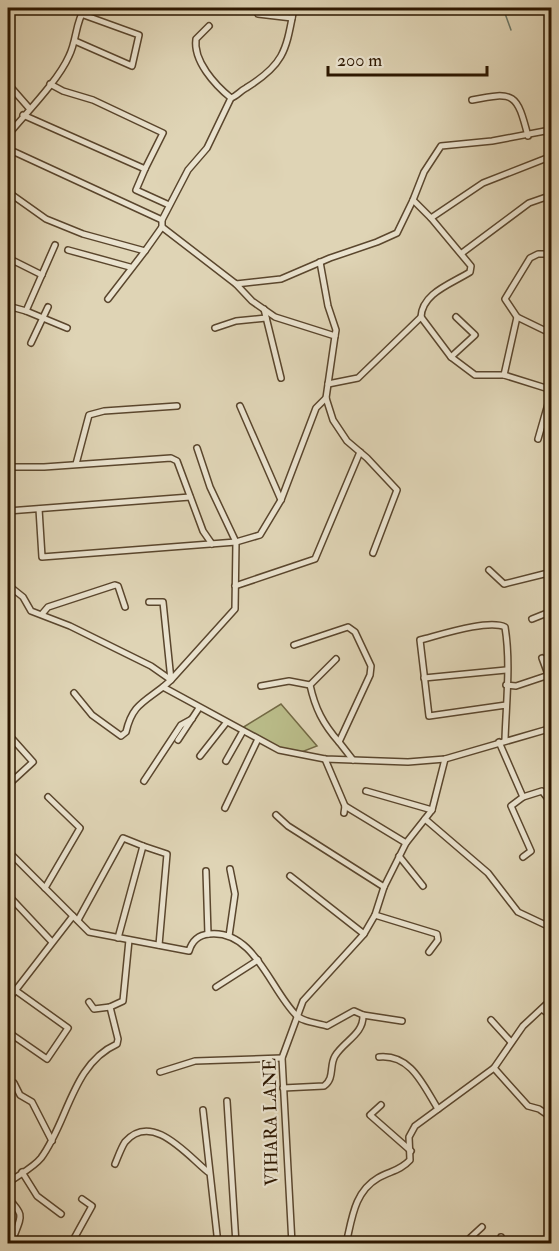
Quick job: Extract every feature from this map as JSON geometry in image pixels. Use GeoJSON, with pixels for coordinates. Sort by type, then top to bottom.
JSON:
{"type":"FeatureCollection","features":[{"type":"Feature","properties":{"kind":"street"},"geometry":{"type":"LineString","coordinates":[[8,135],[68,58],[75,41],[75,27],[85,8]]}},
{"type":"Feature","properties":{"kind":"street"},"geometry":{"type":"LineString","coordinates":[[108,299],[162,227],[162,220],[169,205],[181,187],[188,170],[207,148],[231,98],[268,74],[287,46],[294,8]]}},
{"type":"Feature","properties":{"kind":"street"},"geometry":{"type":"LineString","coordinates":[[75,41],[132,66],[139,35],[81,14]]}},
{"type":"Feature","properties":{"kind":"street"},"geometry":{"type":"LineString","coordinates":[[258,14],[292,18]]}},
{"type":"Feature","properties":{"kind":"street"},"geometry":{"type":"LineString","coordinates":[[209,26],[196,39],[197,56],[220,89],[231,98]]}},
{"type":"Feature","properties":{"kind":"street"},"geometry":{"type":"LineString","coordinates":[[8,84],[29,108]]}},
{"type":"Feature","properties":{"kind":"street"},"geometry":{"type":"LineString","coordinates":[[50,84],[63,91],[93,100],[163,133],[136,190],[169,205]]}},
{"type":"Feature","properties":{"kind":"street"},"geometry":{"type":"LineString","coordinates":[[472,100],[502,94],[510,95],[521,107],[528,136]]}},
{"type":"Feature","properties":{"kind":"street"},"geometry":{"type":"LineString","coordinates":[[23,115],[145,169]]}},
{"type":"Feature","properties":{"kind":"street"},"geometry":{"type":"LineString","coordinates":[[236,284],[281,279],[397,233],[424,172],[441,146],[528,136],[546,131],[552,138]]}},
{"type":"Feature","properties":{"kind":"street"},"geometry":{"type":"LineString","coordinates":[[8,149],[162,220]]}},
{"type":"Feature","properties":{"kind":"street"},"geometry":{"type":"LineString","coordinates":[[431,218],[483,183],[552,156]]}},
{"type":"Feature","properties":{"kind":"street"},"geometry":{"type":"LineString","coordinates":[[8,192],[46,219],[83,234],[146,251]]}},
{"type":"Feature","properties":{"kind":"street"},"geometry":{"type":"LineString","coordinates":[[462,253],[529,203],[552,195]]}},
{"type":"Feature","properties":{"kind":"street"},"geometry":{"type":"LineString","coordinates":[[328,384],[358,378],[421,317],[422,305],[429,297],[470,272],[471,266],[462,253],[413,200]]}},
{"type":"Feature","properties":{"kind":"street"},"geometry":{"type":"LineString","coordinates":[[162,227],[275,317],[335,336]]}},
{"type":"Feature","properties":{"kind":"street"},"geometry":{"type":"LineString","coordinates":[[26,310],[55,245]]}},
{"type":"Feature","properties":{"kind":"street"},"geometry":{"type":"LineString","coordinates":[[68,250],[130,267]]}},
{"type":"Feature","properties":{"kind":"street"},"geometry":{"type":"LineString","coordinates":[[552,254],[538,254],[530,258],[505,299],[517,317],[552,334]]}},
{"type":"Feature","properties":{"kind":"street"},"geometry":{"type":"LineString","coordinates":[[8,258],[42,275]]}},
{"type":"Feature","properties":{"kind":"street"},"geometry":{"type":"LineString","coordinates":[[320,262],[327,306],[336,330],[326,398],[340,432],[397,490],[373,553]]}},
{"type":"Feature","properties":{"kind":"street"},"geometry":{"type":"LineString","coordinates":[[8,306],[26,310],[67,328]]}},
{"type":"Feature","properties":{"kind":"street"},"geometry":{"type":"LineString","coordinates":[[31,343],[48,308]]}},
{"type":"Feature","properties":{"kind":"street"},"geometry":{"type":"LineString","coordinates":[[264,309],[281,378]]}},
{"type":"Feature","properties":{"kind":"street"},"geometry":{"type":"LineString","coordinates":[[451,357],[475,335],[456,316]]}},
{"type":"Feature","properties":{"kind":"street"},"geometry":{"type":"LineString","coordinates":[[421,317],[451,357],[475,375],[504,375],[552,390],[538,439]]}},
{"type":"Feature","properties":{"kind":"street"},"geometry":{"type":"LineString","coordinates":[[504,375],[517,317]]}},
{"type":"Feature","properties":{"kind":"street"},"geometry":{"type":"LineString","coordinates":[[215,328],[236,321],[266,318]]}},
{"type":"Feature","properties":{"kind":"street"},"geometry":{"type":"LineString","coordinates":[[39,509],[42,557],[236,542],[260,535],[281,500],[316,408],[326,398]]}},
{"type":"Feature","properties":{"kind":"street"},"geometry":{"type":"LineString","coordinates":[[76,464],[89,415],[104,411],[177,406]]}},
{"type":"Feature","properties":{"kind":"street"},"geometry":{"type":"LineString","coordinates":[[240,406],[281,500]]}},
{"type":"Feature","properties":{"kind":"street"},"geometry":{"type":"LineString","coordinates":[[75,693],[92,715],[121,736],[126,732],[130,714],[135,708],[171,680],[229,619],[235,609],[236,542],[210,487],[197,448]]}},
{"type":"Feature","properties":{"kind":"street"},"geometry":{"type":"LineString","coordinates":[[235,586],[315,559],[360,452]]}},
{"type":"Feature","properties":{"kind":"street"},"geometry":{"type":"LineString","coordinates":[[8,467],[171,458],[177,461],[203,531],[212,544]]}},
{"type":"Feature","properties":{"kind":"street"},"geometry":{"type":"LineString","coordinates":[[8,511],[190,497]]}},
{"type":"Feature","properties":{"kind":"street"},"geometry":{"type":"LineString","coordinates":[[489,570],[504,585],[552,572]]}},
{"type":"Feature","properties":{"kind":"street"},"geometry":{"type":"LineString","coordinates":[[8,585],[23,597],[31,612],[42,614],[151,666],[171,680]]}},
{"type":"Feature","properties":{"kind":"street"},"geometry":{"type":"LineString","coordinates":[[42,614],[48,608],[115,585],[118,586],[125,607]]}},
{"type":"Feature","properties":{"kind":"street"},"geometry":{"type":"LineString","coordinates":[[149,602],[163,602],[171,680]]}},
{"type":"Feature","properties":{"kind":"street"},"geometry":{"type":"LineString","coordinates":[[532,619],[552,611]]}},
{"type":"Feature","properties":{"kind":"street"},"geometry":{"type":"LineString","coordinates":[[506,705],[431,717],[427,713],[420,640],[498,624],[505,627],[506,705],[502,741],[523,797]]}},
{"type":"Feature","properties":{"kind":"street"},"geometry":{"type":"LineString","coordinates":[[294,645],[348,627],[359,640],[371,666],[370,675],[339,741]]}},
{"type":"Feature","properties":{"kind":"street"},"geometry":{"type":"LineString","coordinates":[[542,657],[552,685]]}},
{"type":"Feature","properties":{"kind":"street"},"geometry":{"type":"LineString","coordinates":[[310,685],[336,659]]}},
{"type":"Feature","properties":{"kind":"street"},"geometry":{"type":"LineString","coordinates":[[424,678],[506,669]]}},
{"type":"Feature","properties":{"kind":"street"},"geometry":{"type":"LineString","coordinates":[[506,685],[516,686],[549,675]]}},
{"type":"Feature","properties":{"kind":"street"},"geometry":{"type":"LineString","coordinates":[[261,686],[289,681],[310,685]]}},
{"type":"Feature","properties":{"kind":"street"},"geometry":{"type":"LineString","coordinates":[[310,685],[315,706],[326,727],[353,760]]}},
{"type":"Feature","properties":{"kind":"street"},"geometry":{"type":"LineString","coordinates":[[162,687],[279,750],[325,759],[408,762],[445,759],[552,728]]}},
{"type":"Feature","properties":{"kind":"street"},"geometry":{"type":"LineString","coordinates":[[178,740],[199,708]]}},
{"type":"Feature","properties":{"kind":"street"},"geometry":{"type":"LineString","coordinates":[[144,781],[181,725],[192,719]]}},
{"type":"Feature","properties":{"kind":"street"},"geometry":{"type":"LineString","coordinates":[[200,756],[226,723]]}},
{"type":"Feature","properties":{"kind":"street"},"geometry":{"type":"LineString","coordinates":[[226,761],[243,731]]}},
{"type":"Feature","properties":{"kind":"street"},"geometry":{"type":"LineString","coordinates":[[8,734],[33,762],[8,785]]}},
{"type":"Feature","properties":{"kind":"street"},"geometry":{"type":"LineString","coordinates":[[225,808],[258,739]]}},
{"type":"Feature","properties":{"kind":"street"},"geometry":{"type":"LineString","coordinates":[[325,759],[345,806],[344,813]]}},
{"type":"Feature","properties":{"kind":"street","name":"VIHARA LANE"},"geometry":{"type":"LineString","coordinates":[[292,1244],[282,1058],[303,1001],[364,934],[375,915],[384,887],[406,843],[432,810],[445,759]]}},
{"type":"Feature","properties":{"kind":"street"},"geometry":{"type":"LineString","coordinates":[[8,774],[14,781]]}},
{"type":"Feature","properties":{"kind":"street"},"geometry":{"type":"LineString","coordinates":[[366,791],[432,810]]}},
{"type":"Feature","properties":{"kind":"street"},"geometry":{"type":"LineString","coordinates":[[523,857],[531,851],[511,806],[523,797],[542,791],[552,804]]}},
{"type":"Feature","properties":{"kind":"street"},"geometry":{"type":"LineString","coordinates":[[45,888],[80,828],[48,797]]}},
{"type":"Feature","properties":{"kind":"street"},"geometry":{"type":"LineString","coordinates":[[345,806],[406,843]]}},
{"type":"Feature","properties":{"kind":"street"},"geometry":{"type":"LineString","coordinates":[[276,815],[288,826],[384,887]]}},
{"type":"Feature","properties":{"kind":"street"},"geometry":{"type":"LineString","coordinates":[[425,819],[488,873],[518,912],[552,928]]}},
{"type":"Feature","properties":{"kind":"street"},"geometry":{"type":"LineString","coordinates":[[8,1032],[47,1059],[68,1028],[10,994],[52,942],[75,918],[123,838],[167,854],[159,945]]}},
{"type":"Feature","properties":{"kind":"street"},"geometry":{"type":"LineString","coordinates":[[118,938],[143,846]]}},
{"type":"Feature","properties":{"kind":"street"},"geometry":{"type":"LineString","coordinates":[[8,851],[89,932],[189,951],[192,942],[208,934],[229,936],[258,960],[298,1018],[327,1026],[354,1011],[363,1015],[402,1021]]}},
{"type":"Feature","properties":{"kind":"street"},"geometry":{"type":"LineString","coordinates":[[399,856],[423,886]]}},
{"type":"Feature","properties":{"kind":"street"},"geometry":{"type":"LineString","coordinates":[[229,936],[235,894],[230,869]]}},
{"type":"Feature","properties":{"kind":"street"},"geometry":{"type":"LineString","coordinates":[[206,871],[208,934]]}},
{"type":"Feature","properties":{"kind":"street"},"geometry":{"type":"LineString","coordinates":[[290,876],[364,934]]}},
{"type":"Feature","properties":{"kind":"street"},"geometry":{"type":"LineString","coordinates":[[8,895],[52,942]]}},
{"type":"Feature","properties":{"kind":"street"},"geometry":{"type":"LineString","coordinates":[[375,915],[437,934],[438,940],[429,952]]}},
{"type":"Feature","properties":{"kind":"street"},"geometry":{"type":"LineString","coordinates":[[89,1002],[94,1009],[110,1007],[123,1001],[129,940]]}},
{"type":"Feature","properties":{"kind":"street"},"geometry":{"type":"LineString","coordinates":[[216,987],[258,960]]}},
{"type":"Feature","properties":{"kind":"street"},"geometry":{"type":"LineString","coordinates":[[346,1244],[359,1195],[377,1178],[401,1170],[410,1160],[409,1137],[415,1126],[494,1068],[524,1026],[552,999]]}},
{"type":"Feature","properties":{"kind":"street"},"geometry":{"type":"LineString","coordinates":[[8,1183],[39,1160],[52,1141],[77,1085],[88,1068],[106,1049],[117,1044],[118,1039],[110,1007]]}},
{"type":"Feature","properties":{"kind":"street"},"geometry":{"type":"LineString","coordinates":[[542,1009],[552,1017]]}},
{"type":"Feature","properties":{"kind":"street"},"geometry":{"type":"LineString","coordinates":[[283,1088],[324,1086],[328,1083],[332,1076],[334,1058],[361,1028],[363,1015]]}},
{"type":"Feature","properties":{"kind":"street"},"geometry":{"type":"LineString","coordinates":[[491,1020],[512,1042]]}},
{"type":"Feature","properties":{"kind":"street"},"geometry":{"type":"LineString","coordinates":[[379,1057],[391,1056],[414,1070],[438,1109]]}},
{"type":"Feature","properties":{"kind":"street"},"geometry":{"type":"LineString","coordinates":[[159,1072],[195,1061],[282,1058]]}},
{"type":"Feature","properties":{"kind":"street"},"geometry":{"type":"LineString","coordinates":[[494,1068],[528,1106],[539,1109],[552,1118]]}},
{"type":"Feature","properties":{"kind":"street"},"geometry":{"type":"LineString","coordinates":[[8,1084],[14,1083],[20,1095],[32,1102],[52,1141]]}},
{"type":"Feature","properties":{"kind":"street"},"geometry":{"type":"LineString","coordinates":[[227,1101],[236,1244]]}},
{"type":"Feature","properties":{"kind":"street"},"geometry":{"type":"LineString","coordinates":[[381,1105],[370,1115],[411,1151]]}},
{"type":"Feature","properties":{"kind":"street"},"geometry":{"type":"LineString","coordinates":[[203,1110],[208,1172],[218,1244]]}},
{"type":"Feature","properties":{"kind":"street"},"geometry":{"type":"LineString","coordinates":[[115,1164],[125,1143],[137,1134],[151,1130],[163,1135],[208,1172]]}},
{"type":"Feature","properties":{"kind":"street"},"geometry":{"type":"LineString","coordinates":[[22,1172],[37,1196],[61,1214]]}},
{"type":"Feature","properties":{"kind":"street"},"geometry":{"type":"LineString","coordinates":[[8,1198],[20,1211],[21,1216],[14,1236],[17,1244]]}},
{"type":"Feature","properties":{"kind":"street"},"geometry":{"type":"LineString","coordinates":[[71,1244],[92,1206],[82,1199]]}},
{"type":"Feature","properties":{"kind":"street"},"geometry":{"type":"LineString","coordinates":[[475,1244],[470,1238],[482,1227]]}},
{"type":"Feature","properties":{"kind":"green space"},"geometry":{"type":"Polygon","coordinates":[[[281,704],[317,746],[299,753],[279,747],[242,728],[281,704]]]}},
{"type":"Feature","properties":{"kind":"waterway"},"geometry":{"type":"LineString","coordinates":[[503,8],[511,30]]}}]}
